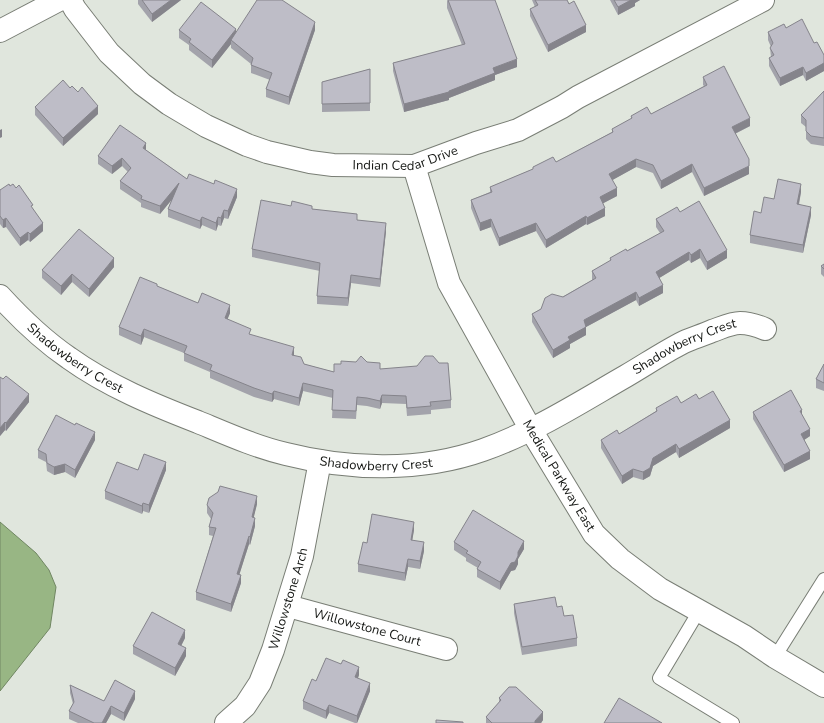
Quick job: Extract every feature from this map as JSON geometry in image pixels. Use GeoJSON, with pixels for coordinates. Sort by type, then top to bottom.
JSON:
{"type":"FeatureCollection","features":[{"type":"Feature","properties":{"kind":"street"},"geometry":{"type":"LineString","coordinates":[[0,31],[59,0]]}},
{"type":"Feature","properties":{"kind":"street","name":"Indian Cedar Drive"},"geometry":{"type":"LineString","coordinates":[[70,0],[75,10],[109,53],[142,84],[169,104],[206,126],[247,145],[267,152],[310,162],[333,165],[414,166],[476,143],[518,130],[763,0]]}},
{"type":"Feature","properties":{"kind":"street","name":"Medical Parkway East"},"geometry":{"type":"LineString","coordinates":[[414,166],[449,283],[531,430],[594,534],[620,559],[655,585],[744,636],[775,657],[824,686]]}},
{"type":"Feature","properties":{"kind":"street","name":"Shadowberry Crest"},"geometry":{"type":"LineString","coordinates":[[0,296],[48,343],[70,359],[108,382],[165,409],[240,439],[284,454],[320,461],[354,465],[414,464],[448,459],[481,450],[531,430],[684,342],[730,325],[741,323],[759,326],[765,329]]}},
{"type":"Feature","properties":{"kind":"street","name":"Willowstone Arch"},"geometry":{"type":"LineString","coordinates":[[226,723],[245,706],[260,683],[273,650],[288,606],[302,556],[320,461]]}},
{"type":"Feature","properties":{"kind":"street","name":"Willowstone Court"},"geometry":{"type":"LineString","coordinates":[[288,606],[446,649]]}},
{"type":"Feature","properties":{"kind":"lane"},"geometry":{"type":"LineString","coordinates":[[775,657],[824,579]]}},
{"type":"Feature","properties":{"kind":"lane"},"geometry":{"type":"LineString","coordinates":[[699,611],[658,678],[733,723]]}},
{"type":"Feature","properties":{"kind":"shaded area"},"geometry":{"type":"Polygon","coordinates":[[[0,522],[36,553],[49,570],[56,587],[50,628],[0,691],[0,522]]]}},
{"type":"Feature","properties":{"kind":"building"},"geometry":{"type":"Polygon","coordinates":[[[142,0],[171,0],[152,14],[142,0]]]}},
{"type":"Feature","properties":{"kind":"building"},"geometry":{"type":"Polygon","coordinates":[[[257,0],[282,0],[315,22],[289,97],[266,89],[272,73],[251,65],[253,58],[231,40],[257,0]]]}},
{"type":"Feature","properties":{"kind":"building"},"geometry":{"type":"Polygon","coordinates":[[[448,0],[495,0],[517,59],[493,68],[495,73],[449,92],[404,104],[393,63],[465,44],[448,0]]]}},
{"type":"Feature","properties":{"kind":"building"},"geometry":{"type":"Polygon","coordinates":[[[535,0],[567,0],[569,4],[574,1],[586,25],[548,45],[530,9],[538,5],[535,0]]]}},
{"type":"Feature","properties":{"kind":"building"},"geometry":{"type":"Polygon","coordinates":[[[614,0],[631,0],[618,7],[614,0]]]}},
{"type":"Feature","properties":{"kind":"building"},"geometry":{"type":"Polygon","coordinates":[[[201,2],[236,29],[212,60],[189,42],[191,39],[179,30],[201,2]]]}},
{"type":"Feature","properties":{"kind":"building"},"geometry":{"type":"Polygon","coordinates":[[[802,19],[814,43],[817,42],[824,55],[824,63],[806,73],[803,67],[780,78],[769,58],[774,55],[770,48],[773,43],[768,32],[784,24],[786,28],[802,19]]]}},
{"type":"Feature","properties":{"kind":"building"},"geometry":{"type":"Polygon","coordinates":[[[724,66],[750,118],[732,127],[749,159],[749,166],[704,188],[692,164],[661,181],[653,165],[636,159],[609,174],[617,188],[600,197],[605,208],[587,218],[586,216],[546,240],[536,223],[499,238],[491,219],[480,223],[471,200],[492,192],[490,187],[533,169],[533,167],[553,157],[556,162],[613,132],[612,129],[632,118],[631,116],[647,107],[651,114],[707,85],[703,77],[724,66]]]}},
{"type":"Feature","properties":{"kind":"building"},"geometry":{"type":"Polygon","coordinates":[[[370,69],[370,103],[322,104],[322,82],[370,69]]]}},
{"type":"Feature","properties":{"kind":"building"},"geometry":{"type":"Polygon","coordinates":[[[63,80],[70,88],[72,86],[78,92],[82,87],[98,106],[63,138],[35,107],[63,80]]]}},
{"type":"Feature","properties":{"kind":"building"},"geometry":{"type":"Polygon","coordinates":[[[824,91],[824,138],[811,136],[806,131],[806,120],[801,115],[824,91]]]}},
{"type":"Feature","properties":{"kind":"building"},"geometry":{"type":"Polygon","coordinates":[[[120,125],[146,143],[143,148],[187,179],[189,174],[214,184],[215,180],[237,189],[228,211],[224,210],[221,218],[218,217],[216,223],[202,217],[200,221],[168,209],[179,183],[160,206],[141,199],[142,196],[120,181],[131,168],[122,158],[112,166],[98,156],[120,125]]]}},
{"type":"Feature","properties":{"kind":"building"},"geometry":{"type":"Polygon","coordinates":[[[778,179],[801,184],[797,204],[811,207],[803,245],[750,235],[754,211],[761,213],[764,197],[774,199],[778,179]]]}},
{"type":"Feature","properties":{"kind":"building"},"geometry":{"type":"Polygon","coordinates":[[[9,184],[10,186],[13,184],[16,188],[19,185],[43,223],[30,234],[28,232],[20,238],[6,218],[3,220],[0,216],[0,190],[9,184]]]}},
{"type":"Feature","properties":{"kind":"building"},"geometry":{"type":"Polygon","coordinates":[[[261,200],[291,206],[292,201],[312,206],[312,209],[357,214],[357,220],[386,223],[380,279],[351,275],[348,298],[317,296],[320,263],[252,249],[261,200]]]}},
{"type":"Feature","properties":{"kind":"building"},"geometry":{"type":"Polygon","coordinates":[[[699,201],[727,250],[707,262],[700,249],[691,255],[689,252],[656,272],[663,285],[639,298],[636,292],[584,320],[586,327],[568,337],[570,340],[553,350],[532,314],[541,309],[545,298],[552,294],[563,297],[596,278],[592,271],[611,260],[610,258],[626,249],[627,251],[664,231],[656,219],[677,207],[680,212],[699,201]]]}},
{"type":"Feature","properties":{"kind":"building"},"geometry":{"type":"Polygon","coordinates":[[[79,229],[114,258],[89,289],[72,274],[61,286],[42,270],[79,229]]]}},
{"type":"Feature","properties":{"kind":"building"},"geometry":{"type":"Polygon","coordinates":[[[140,277],[157,284],[157,286],[198,303],[202,293],[230,305],[225,318],[251,329],[249,334],[294,347],[292,355],[301,357],[304,364],[334,372],[334,364],[341,364],[341,361],[356,362],[361,356],[367,362],[380,363],[380,369],[417,366],[425,356],[433,356],[439,363],[448,363],[451,400],[430,402],[431,406],[407,408],[406,396],[382,395],[380,401],[357,397],[356,411],[332,410],[333,390],[303,383],[299,398],[274,391],[272,394],[254,388],[210,370],[212,365],[184,353],[187,346],[144,329],[141,336],[119,327],[140,277]]]}},
{"type":"Feature","properties":{"kind":"building"},"geometry":{"type":"Polygon","coordinates":[[[824,364],[824,383],[816,379],[824,364]]]}},
{"type":"Feature","properties":{"kind":"building"},"geometry":{"type":"Polygon","coordinates":[[[6,376],[29,394],[6,423],[5,422],[0,428],[0,377],[3,379],[6,376]]]}},
{"type":"Feature","properties":{"kind":"building"},"geometry":{"type":"Polygon","coordinates":[[[791,390],[810,429],[801,434],[810,451],[784,465],[753,412],[791,390]]]}},
{"type":"Feature","properties":{"kind":"building"},"geometry":{"type":"Polygon","coordinates":[[[713,391],[730,420],[679,449],[676,444],[653,458],[650,468],[643,472],[633,469],[622,476],[601,440],[617,430],[619,434],[657,411],[656,408],[677,396],[681,403],[696,394],[699,399],[713,391]]]}},
{"type":"Feature","properties":{"kind":"building"},"geometry":{"type":"Polygon","coordinates":[[[56,415],[75,425],[76,423],[95,432],[75,470],[65,464],[54,467],[47,463],[46,454],[38,450],[56,415]]]}},
{"type":"Feature","properties":{"kind":"building"},"geometry":{"type":"Polygon","coordinates":[[[144,454],[166,462],[149,505],[143,503],[142,506],[105,491],[117,462],[138,470],[144,454]]]}},
{"type":"Feature","properties":{"kind":"building"},"geometry":{"type":"Polygon","coordinates":[[[220,486],[257,496],[252,517],[255,518],[237,574],[241,575],[231,604],[196,592],[216,528],[209,527],[213,513],[207,505],[209,498],[218,492],[220,486]]]}},
{"type":"Feature","properties":{"kind":"building"},"geometry":{"type":"Polygon","coordinates":[[[473,510],[524,541],[515,562],[511,563],[500,582],[477,569],[481,562],[466,553],[468,551],[454,542],[473,510]]]}},
{"type":"Feature","properties":{"kind":"building"},"geometry":{"type":"Polygon","coordinates":[[[372,514],[414,522],[411,540],[424,542],[420,561],[408,559],[405,573],[358,564],[363,542],[367,543],[372,514]]]}},
{"type":"Feature","properties":{"kind":"building"},"geometry":{"type":"Polygon","coordinates":[[[555,597],[557,607],[562,606],[564,616],[573,615],[577,638],[522,647],[514,604],[555,597]]]}},
{"type":"Feature","properties":{"kind":"building"},"geometry":{"type":"Polygon","coordinates":[[[152,612],[185,630],[178,644],[186,648],[175,668],[133,646],[152,612]]]}},
{"type":"Feature","properties":{"kind":"building"},"geometry":{"type":"Polygon","coordinates":[[[326,658],[341,664],[343,660],[359,667],[355,677],[370,683],[357,716],[329,705],[326,711],[303,701],[312,679],[316,681],[326,658]]]}},
{"type":"Feature","properties":{"kind":"building"},"geometry":{"type":"Polygon","coordinates":[[[115,680],[135,691],[124,713],[111,706],[102,723],[94,723],[69,711],[74,702],[70,685],[104,701],[115,680]]]}},
{"type":"Feature","properties":{"kind":"building"},"geometry":{"type":"Polygon","coordinates":[[[509,687],[516,687],[543,712],[535,723],[492,723],[486,717],[501,700],[499,698],[509,687]]]}},
{"type":"Feature","properties":{"kind":"building"},"geometry":{"type":"Polygon","coordinates":[[[619,698],[662,723],[604,723],[619,698]]]}},
{"type":"Feature","properties":{"kind":"building"},"geometry":{"type":"Polygon","coordinates":[[[436,720],[463,722],[463,723],[436,723],[436,720]]]}}]}
